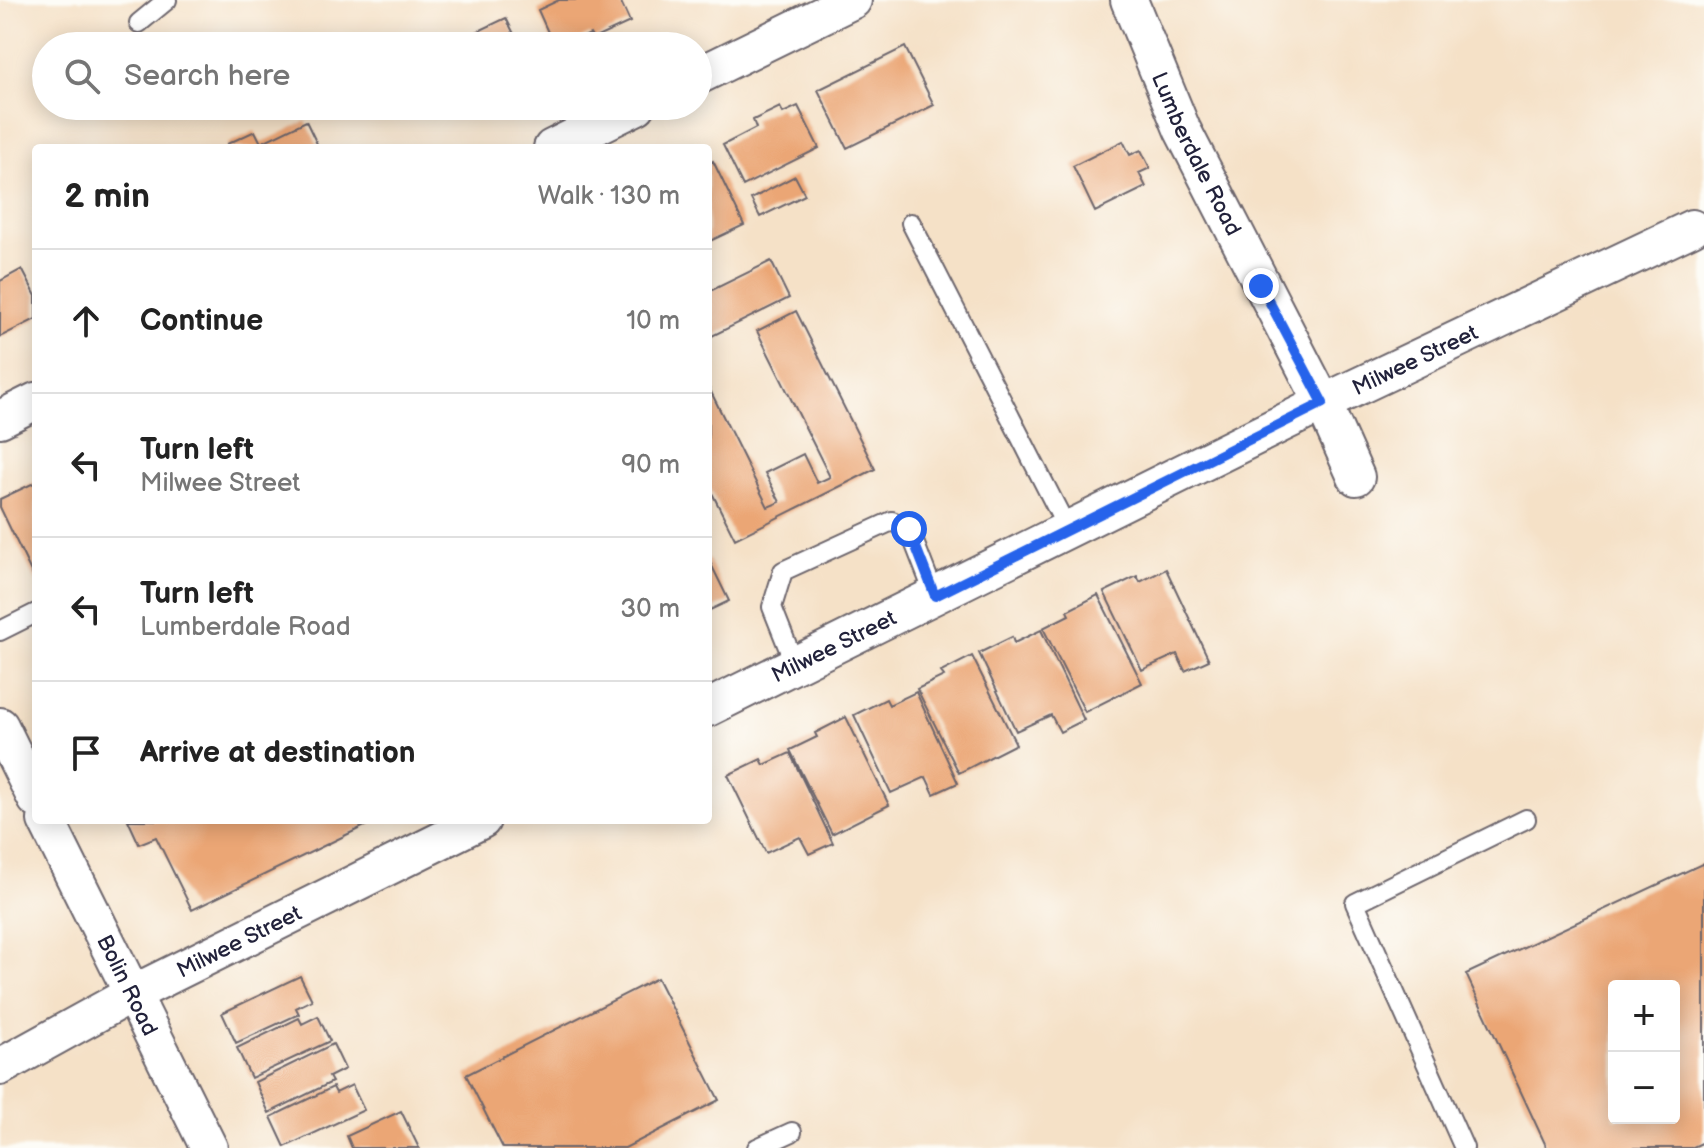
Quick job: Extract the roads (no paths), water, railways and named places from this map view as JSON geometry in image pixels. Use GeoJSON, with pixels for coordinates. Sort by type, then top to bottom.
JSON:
{"type":"FeatureCollection","features":[{"type":"Feature","properties":{"kind":"street"},"geometry":{"type":"LineString","coordinates":[[712,69],[853,0]]}},
{"type":"Feature","properties":{"kind":"street","name":"Lumberdale Road"},"geometry":{"type":"LineString","coordinates":[[1129,0],[1182,129],[1323,403],[1356,477]]}},
{"type":"Feature","properties":{"kind":"street"},"geometry":{"type":"LineString","coordinates":[[560,144],[609,120]]}},
{"type":"Feature","properties":{"kind":"street","name":"Milwee Street"},"geometry":{"type":"LineString","coordinates":[[712,706],[1323,403],[1692,228]]}},
{"type":"Feature","properties":{"kind":"street"},"geometry":{"type":"LineString","coordinates":[[0,419],[32,403]]}},
{"type":"Feature","properties":{"kind":"street"},"geometry":{"type":"LineString","coordinates":[[0,726],[31,777]]}},
{"type":"Feature","properties":{"kind":"street","name":"Bolin Road"},"geometry":{"type":"LineString","coordinates":[[48,824],[209,1148]]}},
{"type":"Feature","properties":{"kind":"street","name":"Milwee Street"},"geometry":{"type":"LineString","coordinates":[[0,1067],[132,994],[474,824]]}},
{"type":"Feature","properties":{"kind":"lane"},"geometry":{"type":"LineString","coordinates":[[139,23],[167,0]]}},
{"type":"Feature","properties":{"kind":"lane"},"geometry":{"type":"LineString","coordinates":[[911,223],[1068,530]]}},
{"type":"Feature","properties":{"kind":"lane"},"geometry":{"type":"LineString","coordinates":[[795,665],[772,607],[783,571],[892,521],[909,529],[935,596]]}},
{"type":"Feature","properties":{"kind":"lane"},"geometry":{"type":"LineString","coordinates":[[0,631],[32,615]]}},
{"type":"Feature","properties":{"kind":"lane"},"geometry":{"type":"LineString","coordinates":[[1464,1148],[1355,903],[1526,819]]}},
{"type":"Feature","properties":{"kind":"lane"},"geometry":{"type":"LineString","coordinates":[[757,1148],[792,1132]]}}]}
